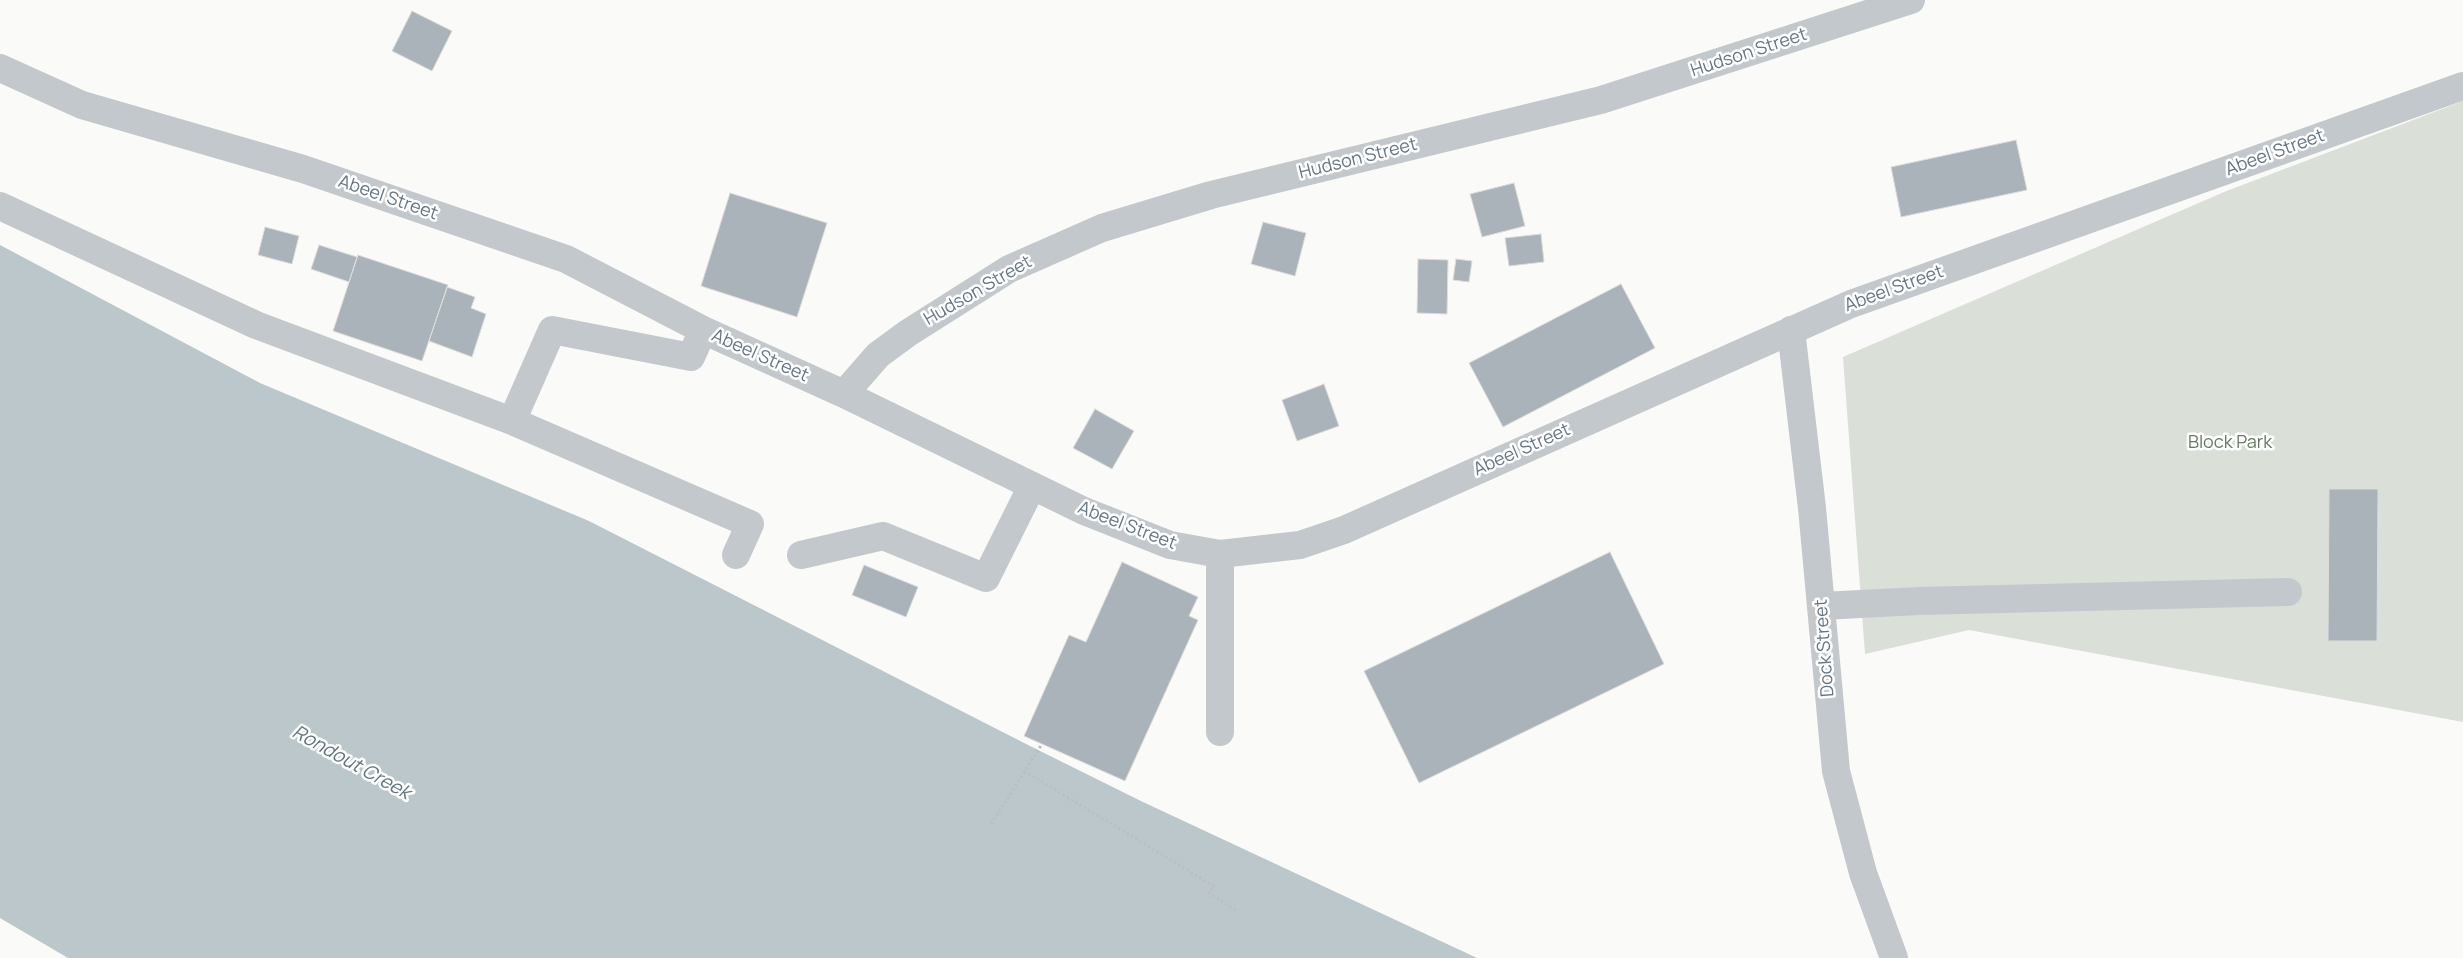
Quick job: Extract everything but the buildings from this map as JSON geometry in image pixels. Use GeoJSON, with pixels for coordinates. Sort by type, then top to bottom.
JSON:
{"type":"FeatureCollection","features":[{"type":"Feature","properties":{"kind":"street","name":"Hudson Street"},"geometry":{"type":"LineString","coordinates":[[844,394],[878,355],[908,333],[1010,269],[1102,228],[1211,194],[1602,100],[1912,0]]}},
{"type":"Feature","properties":{"kind":"street","name":"Abeel Street"},"geometry":{"type":"LineString","coordinates":[[0,68],[82,105],[303,169],[566,259],[702,330],[844,394],[1084,511],[1170,544],[1220,554],[1300,545],[1344,530],[1790,330],[1879,294],[2463,86]]}},
{"type":"Feature","properties":{"kind":"street"},"geometry":{"type":"LineString","coordinates":[[0,206],[256,325],[512,421],[750,524],[736,555]]}},
{"type":"Feature","properties":{"kind":"street"},"geometry":{"type":"LineString","coordinates":[[512,421],[552,330],[691,357],[702,330]]}},
{"type":"Feature","properties":{"kind":"street","name":"Dock Street"},"geometry":{"type":"LineString","coordinates":[[1790,330],[1822,606],[1836,771],[1863,873],[1894,958]]}},
{"type":"Feature","properties":{"kind":"street"},"geometry":{"type":"LineString","coordinates":[[801,555],[883,536],[986,578],[1032,486]]}},
{"type":"Feature","properties":{"kind":"street"},"geometry":{"type":"LineString","coordinates":[[1220,554],[1220,732]]}},
{"type":"Feature","properties":{"kind":"street"},"geometry":{"type":"LineString","coordinates":[[1822,606],[1919,601],[2288,592]]}},
{"type":"Feature","properties":{"kind":"path"},"geometry":{"type":"LineString","coordinates":[[990,824],[1042,744]]}},
{"type":"Feature","properties":{"kind":"path"},"geometry":{"type":"LineString","coordinates":[[1024,771],[1214,886],[1209,893],[1238,912]]}},
{"type":"Feature","properties":{"kind":"green space","name":"Block Park"},"geometry":{"type":"Polygon","coordinates":[[[2463,101],[2463,722],[1969,630],[1865,654],[1843,357],[2224,192],[2463,101]]]}},
{"type":"Feature","properties":{"kind":"water","name":"Rondout Creek"},"geometry":{"type":"Polygon","coordinates":[[[0,245],[260,383],[589,521],[1143,802],[1477,958],[68,958],[0,918],[0,245]]]}}]}
